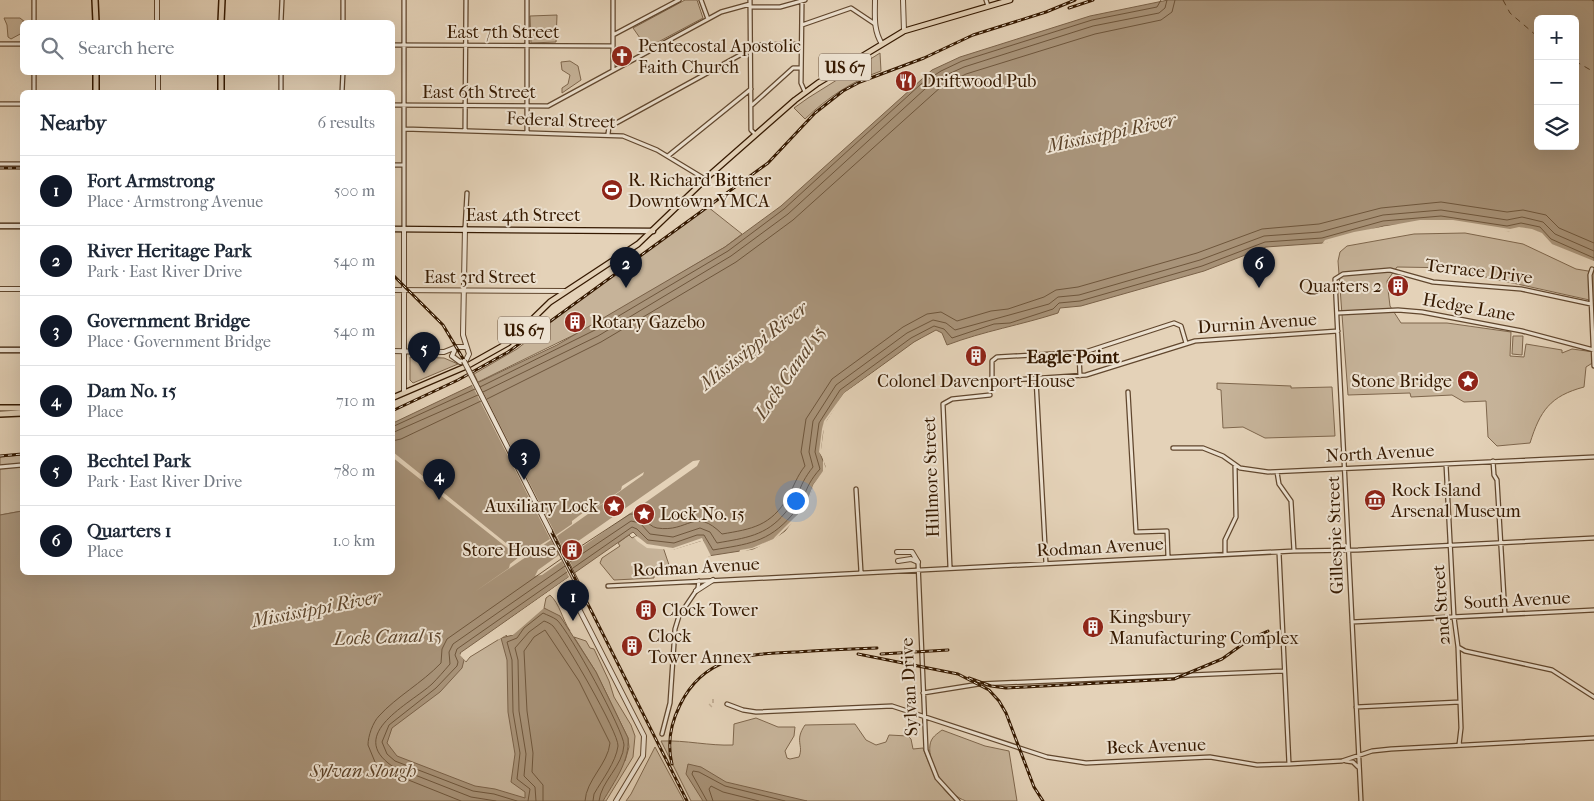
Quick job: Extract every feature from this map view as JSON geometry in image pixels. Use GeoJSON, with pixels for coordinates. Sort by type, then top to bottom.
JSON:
{"type":"FeatureCollection","features":[{"type":"Feature","properties":{"kind":"highway"},"geometry":{"type":"LineString","coordinates":[[95,0],[96,20]]}},
{"type":"Feature","properties":{"kind":"highway"},"geometry":{"type":"LineString","coordinates":[[221,20],[222,0]]}},
{"type":"Feature","properties":{"kind":"highway"},"geometry":{"type":"LineString","coordinates":[[96,75],[96,90]]}},
{"type":"Feature","properties":{"kind":"highway"},"geometry":{"type":"LineString","coordinates":[[221,75],[221,90]]}},
{"type":"Feature","properties":{"kind":"highway"},"geometry":{"type":"LineString","coordinates":[[0,408],[20,408]]}},
{"type":"Feature","properties":{"kind":"highway"},"geometry":{"type":"LineString","coordinates":[[0,414],[20,414]]}},
{"type":"Feature","properties":{"kind":"main road","name":"US 67"},"geometry":{"type":"LineString","coordinates":[[395,396],[467,366],[518,336],[542,310],[566,291],[630,251],[653,231],[705,179],[805,92],[904,31],[1010,0]]}},
{"type":"Feature","properties":{"kind":"main road"},"geometry":{"type":"LineString","coordinates":[[0,226],[20,226]]}},
{"type":"Feature","properties":{"kind":"main road","name":"East 4th Street"},"geometry":{"type":"LineString","coordinates":[[395,229],[465,228],[653,231]]}},
{"type":"Feature","properties":{"kind":"main road"},"geometry":{"type":"LineString","coordinates":[[0,350],[20,350]]}},
{"type":"Feature","properties":{"kind":"main road","name":"US 67"},"geometry":{"type":"LineString","coordinates":[[395,394],[404,392]]}},
{"type":"Feature","properties":{"kind":"street"},"geometry":{"type":"LineString","coordinates":[[34,0],[34,20]]}},
{"type":"Feature","properties":{"kind":"street"},"geometry":{"type":"LineString","coordinates":[[156,20],[157,0]]}},
{"type":"Feature","properties":{"kind":"street"},"geometry":{"type":"LineString","coordinates":[[282,0],[282,20]]}},
{"type":"Feature","properties":{"kind":"street"},"geometry":{"type":"LineString","coordinates":[[343,0],[343,20]]}},
{"type":"Feature","properties":{"kind":"street"},"geometry":{"type":"LineString","coordinates":[[404,0],[404,392]]}},
{"type":"Feature","properties":{"kind":"street"},"geometry":{"type":"LineString","coordinates":[[465,131],[466,0]]}},
{"type":"Feature","properties":{"kind":"street"},"geometry":{"type":"LineString","coordinates":[[527,0],[527,132]]}},
{"type":"Feature","properties":{"kind":"street"},"geometry":{"type":"LineString","coordinates":[[613,0],[613,71]]}},
{"type":"Feature","properties":{"kind":"street"},"geometry":{"type":"LineString","coordinates":[[613,36],[679,0]]}},
{"type":"Feature","properties":{"kind":"street"},"geometry":{"type":"LineString","coordinates":[[701,0],[708,19]]}},
{"type":"Feature","properties":{"kind":"street"},"geometry":{"type":"LineString","coordinates":[[875,0],[877,37],[882,44]]}},
{"type":"Feature","properties":{"kind":"street"},"geometry":{"type":"LineString","coordinates":[[903,0],[904,31]]}},
{"type":"Feature","properties":{"kind":"street"},"geometry":{"type":"LineString","coordinates":[[986,0],[988,6]]}},
{"type":"Feature","properties":{"kind":"street"},"geometry":{"type":"LineString","coordinates":[[804,1],[801,68],[805,92]]}},
{"type":"Feature","properties":{"kind":"street","name":"East 6th Street"},"geometry":{"type":"LineString","coordinates":[[395,105],[553,105],[725,10],[750,4],[780,7],[804,1]]}},
{"type":"Feature","properties":{"kind":"street"},"geometry":{"type":"LineString","coordinates":[[750,4],[751,106],[752,130],[755,134]]}},
{"type":"Feature","properties":{"kind":"street"},"geometry":{"type":"LineString","coordinates":[[802,25],[851,8],[875,24]]}},
{"type":"Feature","properties":{"kind":"street"},"geometry":{"type":"LineString","coordinates":[[0,44],[20,44]]}},
{"type":"Feature","properties":{"kind":"street"},"geometry":{"type":"LineString","coordinates":[[608,134],[608,127],[751,47],[802,44]]}},
{"type":"Feature","properties":{"kind":"street","name":"East 7th Street"},"geometry":{"type":"LineString","coordinates":[[395,45],[613,46]]}},
{"type":"Feature","properties":{"kind":"street"},"geometry":{"type":"LineString","coordinates":[[751,106],[793,68],[801,68]]}},
{"type":"Feature","properties":{"kind":"street"},"geometry":{"type":"LineString","coordinates":[[34,75],[34,90]]}},
{"type":"Feature","properties":{"kind":"street"},"geometry":{"type":"LineString","coordinates":[[158,75],[158,90]]}},
{"type":"Feature","properties":{"kind":"street"},"geometry":{"type":"LineString","coordinates":[[281,75],[281,90]]}},
{"type":"Feature","properties":{"kind":"street"},"geometry":{"type":"LineString","coordinates":[[342,90],[343,75]]}},
{"type":"Feature","properties":{"kind":"street"},"geometry":{"type":"LineString","coordinates":[[668,156],[751,89]]}},
{"type":"Feature","properties":{"kind":"street"},"geometry":{"type":"LineString","coordinates":[[0,104],[20,104]]}},
{"type":"Feature","properties":{"kind":"street","name":"Federal Street"},"geometry":{"type":"LineString","coordinates":[[405,129],[608,134],[631,138],[668,156],[705,179]]}},
{"type":"Feature","properties":{"kind":"street"},"geometry":{"type":"LineString","coordinates":[[0,164],[20,164]]}},
{"type":"Feature","properties":{"kind":"street"},"geometry":{"type":"LineString","coordinates":[[395,165],[404,165]]}},
{"type":"Feature","properties":{"kind":"street"},"geometry":{"type":"LineString","coordinates":[[444,352],[458,362],[464,361],[469,354],[463,335],[465,228],[468,193]]}},
{"type":"Feature","properties":{"kind":"street"},"geometry":{"type":"LineString","coordinates":[[1592,269],[1590,275],[1594,366]]}},
{"type":"Feature","properties":{"kind":"street","name":"Terrace Drive"},"geometry":{"type":"LineString","coordinates":[[1335,279],[1343,274],[1390,270],[1433,282],[1521,289],[1591,304]]}},
{"type":"Feature","properties":{"kind":"street","name":"Gillespie Street"},"geometry":{"type":"LineString","coordinates":[[1335,279],[1346,469],[1358,756]]}},
{"type":"Feature","properties":{"kind":"street"},"geometry":{"type":"LineString","coordinates":[[0,289],[20,289]]}},
{"type":"Feature","properties":{"kind":"street","name":"East 3rd Street"},"geometry":{"type":"LineString","coordinates":[[395,290],[566,291]]}},
{"type":"Feature","properties":{"kind":"street","name":"Hedge Lane"},"geometry":{"type":"LineString","coordinates":[[1338,313],[1397,310],[1425,313],[1522,331],[1594,350]]}},
{"type":"Feature","properties":{"kind":"street"},"geometry":{"type":"LineString","coordinates":[[1080,376],[1079,353],[1174,323],[1181,326],[1186,343]]}},
{"type":"Feature","properties":{"kind":"street","name":"Durnin Avenue"},"geometry":{"type":"LineString","coordinates":[[1079,353],[992,359],[994,380],[1080,376],[1186,343],[1203,340],[1338,331]]}},
{"type":"Feature","properties":{"kind":"street"},"geometry":{"type":"LineString","coordinates":[[452,356],[463,335]]}},
{"type":"Feature","properties":{"kind":"street"},"geometry":{"type":"LineString","coordinates":[[395,351],[444,352],[456,347],[466,347]]}},
{"type":"Feature","properties":{"kind":"street"},"geometry":{"type":"LineString","coordinates":[[464,361],[579,587],[575,592],[576,603],[644,736],[643,756],[616,801]]}},
{"type":"Feature","properties":{"kind":"street"},"geometry":{"type":"LineString","coordinates":[[1036,379],[1046,564]]}},
{"type":"Feature","properties":{"kind":"street"},"geometry":{"type":"LineString","coordinates":[[1128,392],[1136,532],[1167,531],[1168,557]]}},
{"type":"Feature","properties":{"kind":"street","name":"Hillmore Street"},"geometry":{"type":"LineString","coordinates":[[950,568],[943,404],[952,399],[990,395]]}},
{"type":"Feature","properties":{"kind":"street","name":"North Avenue"},"geometry":{"type":"LineString","coordinates":[[1172,448],[1203,448],[1223,456],[1235,466],[1250,470],[1277,472],[1594,457]]}},
{"type":"Feature","properties":{"kind":"street"},"geometry":{"type":"LineString","coordinates":[[1493,461],[1494,475],[1497,480],[1505,614]]}},
{"type":"Feature","properties":{"kind":"street","name":"2nd Street"},"geometry":{"type":"LineString","coordinates":[[1446,464],[1454,617],[1458,647],[1459,745]]}},
{"type":"Feature","properties":{"kind":"street"},"geometry":{"type":"LineString","coordinates":[[0,467],[20,466]]}},
{"type":"Feature","properties":{"kind":"street"},"geometry":{"type":"LineString","coordinates":[[1225,554],[1225,540],[1236,520],[1235,466]]}},
{"type":"Feature","properties":{"kind":"street"},"geometry":{"type":"LineString","coordinates":[[1277,472],[1279,484],[1291,501],[1294,551]]}},
{"type":"Feature","properties":{"kind":"street"},"geometry":{"type":"LineString","coordinates":[[856,489],[861,572]]}},
{"type":"Feature","properties":{"kind":"street","name":"Rodman Avenue"},"geometry":{"type":"LineString","coordinates":[[608,586],[1225,554],[1594,538]]}},
{"type":"Feature","properties":{"kind":"street"},"geometry":{"type":"LineString","coordinates":[[897,552],[912,552],[918,562]]}},
{"type":"Feature","properties":{"kind":"street"},"geometry":{"type":"LineString","coordinates":[[1279,552],[1289,764]]}},
{"type":"Feature","properties":{"kind":"street"},"geometry":{"type":"LineString","coordinates":[[898,561],[912,558],[918,562]]}},
{"type":"Feature","properties":{"kind":"street","name":"Sylvan Drive"},"geometry":{"type":"LineString","coordinates":[[918,562],[926,750],[930,764],[940,782],[958,801]]}},
{"type":"Feature","properties":{"kind":"street"},"geometry":{"type":"LineString","coordinates":[[696,591],[713,580]]}},
{"type":"Feature","properties":{"kind":"street"},"geometry":{"type":"LineString","coordinates":[[662,734],[670,703],[675,629],[679,616],[696,591],[699,581]]}},
{"type":"Feature","properties":{"kind":"street","name":"South Avenue"},"geometry":{"type":"LineString","coordinates":[[1352,622],[1594,610]]}},
{"type":"Feature","properties":{"kind":"street"},"geometry":{"type":"LineString","coordinates":[[1458,647],[1465,651],[1553,670],[1594,697]]}},
{"type":"Feature","properties":{"kind":"street"},"geometry":{"type":"LineString","coordinates":[[923,693],[979,684],[1284,671]]}},
{"type":"Feature","properties":{"kind":"street"},"geometry":{"type":"LineString","coordinates":[[1356,706],[1460,702]]}},
{"type":"Feature","properties":{"kind":"street","name":"Beck Avenue"},"geometry":{"type":"LineString","coordinates":[[727,704],[743,710],[761,712],[886,706],[924,716],[1064,761],[1086,763],[1210,757],[1257,765],[1289,764],[1340,761],[1379,750],[1594,738]]}},
{"type":"Feature","properties":{"kind":"street"},"geometry":{"type":"LineString","coordinates":[[1358,756],[1361,801]]}},
{"type":"Feature","properties":{"kind":"street"},"geometry":{"type":"LineString","coordinates":[[1340,761],[1353,762],[1359,768]]}},
{"type":"Feature","properties":{"kind":"shaded area"},"geometry":{"type":"Polygon","coordinates":[[[685,0],[697,0],[703,18],[647,48],[633,28],[685,0]]]}},
{"type":"Feature","properties":{"kind":"shaded area"},"geometry":{"type":"Polygon","coordinates":[[[557,15],[556,42],[531,43],[530,16],[557,15]]]}},
{"type":"Feature","properties":{"kind":"shaded area"},"geometry":{"type":"Polygon","coordinates":[[[4,18],[20,18],[22,20],[20,20],[20,34],[11,39],[8,37],[4,18]]]}},
{"type":"Feature","properties":{"kind":"shaded area"},"geometry":{"type":"Polygon","coordinates":[[[880,53],[881,71],[840,91],[805,119],[794,108],[808,98],[880,53]]]}},
{"type":"Feature","properties":{"kind":"shaded area"},"geometry":{"type":"Polygon","coordinates":[[[570,61],[578,66],[581,80],[562,93],[562,88],[568,84],[570,75],[562,70],[561,62],[570,61]]]}},
{"type":"Feature","properties":{"kind":"shaded area"},"geometry":{"type":"Polygon","coordinates":[[[708,207],[742,234],[725,247],[592,326],[478,382],[474,374],[517,349],[574,304],[708,207]]]}},
{"type":"Feature","properties":{"kind":"shaded area"},"geometry":{"type":"Polygon","coordinates":[[[1465,233],[1523,244],[1576,269],[1594,272],[1594,301],[1481,276],[1460,268],[1397,267],[1387,281],[1390,306],[1401,323],[1447,323],[1511,332],[1510,356],[1524,357],[1526,344],[1562,350],[1562,353],[1572,349],[1594,352],[1594,362],[1586,367],[1584,387],[1563,395],[1548,406],[1538,422],[1530,443],[1497,446],[1488,437],[1486,401],[1464,402],[1452,395],[1411,397],[1410,393],[1348,395],[1338,261],[1340,252],[1347,246],[1414,234],[1465,233]]]}},
{"type":"Feature","properties":{"kind":"shaded area"},"geometry":{"type":"Polygon","coordinates":[[[1513,336],[1523,336],[1522,355],[1512,354],[1513,336]]]}},
{"type":"Feature","properties":{"kind":"shaded area"},"geometry":{"type":"Polygon","coordinates":[[[410,357],[444,358],[458,364],[413,383],[410,380],[410,357]]]}},
{"type":"Feature","properties":{"kind":"shaded area"},"geometry":{"type":"Polygon","coordinates":[[[1217,383],[1291,386],[1291,388],[1332,387],[1335,436],[1265,438],[1243,427],[1223,428],[1221,390],[1217,389],[1217,383]]]}},
{"type":"Feature","properties":{"kind":"shaded area"},"geometry":{"type":"Polygon","coordinates":[[[20,455],[20,511],[0,515],[0,457],[20,455]]]}},
{"type":"Feature","properties":{"kind":"shaded area"},"geometry":{"type":"Polygon","coordinates":[[[629,535],[632,538],[636,536],[640,541],[663,547],[669,565],[654,568],[654,578],[614,580],[600,563],[602,558],[620,546],[618,543],[629,535]]]}},
{"type":"Feature","properties":{"kind":"shaded area"},"geometry":{"type":"Polygon","coordinates":[[[550,595],[570,631],[544,608],[546,598],[550,595]]]}},
{"type":"Feature","properties":{"kind":"shaded area"},"geometry":{"type":"Polygon","coordinates":[[[506,635],[625,761],[629,747],[628,738],[596,672],[574,637],[586,641],[590,648],[594,649],[609,681],[614,697],[631,725],[635,736],[633,757],[606,801],[510,800],[393,761],[373,731],[460,655],[466,662],[470,657],[506,635]]]}},
{"type":"Feature","properties":{"kind":"shaded area"},"geometry":{"type":"Polygon","coordinates":[[[756,718],[778,727],[795,727],[794,736],[785,751],[787,758],[790,759],[799,757],[801,749],[800,735],[805,725],[855,724],[866,740],[876,745],[886,742],[889,735],[908,736],[911,739],[913,749],[923,748],[940,784],[956,801],[691,801],[661,741],[733,745],[734,724],[756,718]]]}},
{"type":"Feature","properties":{"kind":"shaded area"},"geometry":{"type":"Polygon","coordinates":[[[942,730],[985,746],[1009,751],[1017,801],[966,801],[959,798],[945,786],[935,769],[930,753],[930,745],[934,736],[942,730]]]}},
{"type":"Feature","properties":{"kind":"shaded area"},"geometry":{"type":"Polygon","coordinates":[[[655,747],[684,801],[626,801],[631,794],[655,747]]]}},
{"type":"Feature","properties":{"kind":"water"},"geometry":{"type":"Polygon","coordinates":[[[1168,0],[1594,0],[1594,263],[1548,243],[1538,232],[1520,228],[1508,231],[1442,221],[1384,226],[1323,243],[1266,247],[1204,271],[1081,306],[1060,308],[1058,313],[947,345],[942,333],[936,330],[914,342],[844,393],[824,424],[820,453],[825,466],[824,471],[813,485],[808,501],[785,531],[753,549],[708,556],[703,540],[674,549],[646,545],[633,532],[460,653],[464,660],[462,668],[440,692],[392,728],[387,743],[397,756],[475,786],[495,789],[525,798],[525,792],[511,782],[515,754],[508,712],[507,660],[501,638],[513,635],[520,625],[544,608],[560,616],[596,672],[628,738],[624,763],[603,801],[0,801],[0,515],[20,511],[20,575],[395,575],[395,422],[557,345],[725,247],[781,206],[932,70],[960,57],[1090,16],[1168,0]]]}},
{"type":"Feature","properties":{"kind":"water"},"geometry":{"type":"Polygon","coordinates":[[[688,764],[701,767],[726,782],[807,801],[703,801],[686,774],[688,764]]]}},
{"type":"Feature","properties":{"kind":"pier"},"geometry":{"type":"Polygon","coordinates":[[[1420,220],[1453,220],[1510,229],[1519,227],[1532,229],[1542,233],[1552,244],[1594,261],[1594,265],[1551,247],[1536,233],[1521,230],[1506,232],[1445,223],[1384,229],[1322,244],[1325,240],[1354,232],[1420,220]]]}},
{"type":"Feature","properties":{"kind":"pier"},"geometry":{"type":"Polygon","coordinates":[[[928,334],[844,396],[827,420],[821,450],[823,458],[819,452],[824,421],[844,393],[928,334]]]}},
{"type":"Feature","properties":{"kind":"pier"},"geometry":{"type":"Polygon","coordinates":[[[477,380],[556,535],[572,524],[572,521],[588,509],[593,510],[621,490],[622,486],[644,472],[643,475],[557,536],[564,551],[693,461],[700,460],[697,466],[568,557],[576,575],[462,654],[466,662],[460,655],[462,653],[569,577],[562,561],[542,575],[535,576],[538,570],[559,555],[551,540],[473,593],[509,568],[510,564],[519,557],[395,459],[395,454],[522,556],[550,539],[471,383],[477,380]]]}},
{"type":"Feature","properties":{"kind":"pier"},"geometry":{"type":"Polygon","coordinates":[[[823,458],[826,470],[813,487],[809,502],[800,516],[771,543],[739,553],[740,550],[752,548],[773,539],[798,514],[807,501],[813,485],[823,471],[823,458]]]}},
{"type":"Feature","properties":{"kind":"pier"},"geometry":{"type":"Polygon","coordinates":[[[637,536],[647,544],[673,548],[702,538],[711,556],[707,557],[701,541],[673,550],[647,548],[637,541],[634,537],[637,536]]]}},
{"type":"Feature","properties":{"kind":"pier"},"geometry":{"type":"Polygon","coordinates":[[[542,606],[544,608],[513,635],[506,635],[498,640],[504,633],[512,632],[519,623],[542,606]]]}},
{"type":"Feature","properties":{"kind":"ferry route"},"geometry":{"type":"LineString","coordinates":[[1503,0],[1510,13],[1534,34]]}},
{"type":"Feature","properties":{"kind":"ferry route"},"geometry":{"type":"LineString","coordinates":[[1579,63],[1594,72]]}},
{"type":"Feature","properties":{"kind":"railway"},"geometry":{"type":"LineString","coordinates":[[395,410],[458,380],[508,352],[768,163],[815,113],[843,91],[860,82],[924,58],[973,35],[1046,12],[1075,0]]}},
{"type":"Feature","properties":{"kind":"railway"},"geometry":{"type":"LineString","coordinates":[[1069,8],[1093,0]]}},
{"type":"Feature","properties":{"kind":"railway"},"geometry":{"type":"LineString","coordinates":[[0,168],[20,168]]}},
{"type":"Feature","properties":{"kind":"railway"},"geometry":{"type":"LineString","coordinates":[[395,277],[443,325],[471,372],[687,801]]}},
{"type":"Feature","properties":{"kind":"railway"},"geometry":{"type":"LineString","coordinates":[[0,456],[20,454]]}},
{"type":"Feature","properties":{"kind":"railway"},"geometry":{"type":"LineString","coordinates":[[969,678],[991,686],[1006,688],[1174,679],[1222,659],[1250,639],[1268,631]]}},
{"type":"Feature","properties":{"kind":"railway"},"geometry":{"type":"LineString","coordinates":[[672,764],[670,741],[672,726],[680,705],[690,688],[715,667],[745,656],[762,654],[877,648]]}},
{"type":"Feature","properties":{"kind":"railway"},"geometry":{"type":"LineString","coordinates":[[881,654],[948,650]]}},
{"type":"Feature","properties":{"kind":"railway"},"geometry":{"type":"LineString","coordinates":[[858,654],[958,674],[989,690],[999,701],[1006,713],[1034,787],[1043,801]]}},
{"type":"Feature","properties":{"kind":"place","name":"Pentecostal Apostolic Faith Church"},"geometry":{"type":"Point","coordinates":[622,56]}},
{"type":"Feature","properties":{"kind":"place","name":"Driftwood Pub"},"geometry":{"type":"Point","coordinates":[906,81]}},
{"type":"Feature","properties":{"kind":"place","name":"R. Richard Bittner Downtown YMCA"},"geometry":{"type":"Point","coordinates":[612,190]}},
{"type":"Feature","properties":{"kind":"place","name":"Quarters 2"},"geometry":{"type":"Point","coordinates":[1398,286]}},
{"type":"Feature","properties":{"kind":"place","name":"River Heritage Park"},"geometry":{"type":"Point","coordinates":[626,288]}},
{"type":"Feature","properties":{"kind":"place","name":"Quarters 1"},"geometry":{"type":"Point","coordinates":[1259,288]}},
{"type":"Feature","properties":{"kind":"place","name":"Rotary Gazebo"},"geometry":{"type":"Point","coordinates":[575,322]}},
{"type":"Feature","properties":{"kind":"place","name":"Colonel Davenport House"},"geometry":{"type":"Point","coordinates":[976,356]}},
{"type":"Feature","properties":{"kind":"place","name":"Bechtel Park"},"geometry":{"type":"Point","coordinates":[424,373]}},
{"type":"Feature","properties":{"kind":"place","name":"Stone Bridge"},"geometry":{"type":"Point","coordinates":[1468,381]}},
{"type":"Feature","properties":{"kind":"place","name":"Government Bridge"},"geometry":{"type":"Point","coordinates":[524,480]}},
{"type":"Feature","properties":{"kind":"place","name":"Dam No. 15"},"geometry":{"type":"Point","coordinates":[439,500]}},
{"type":"Feature","properties":{"kind":"place","name":"Rock Island Arsenal Museum"},"geometry":{"type":"Point","coordinates":[1375,500]}},
{"type":"Feature","properties":{"kind":"place","name":"Auxiliary Lock"},"geometry":{"type":"Point","coordinates":[614,506]}},
{"type":"Feature","properties":{"kind":"place","name":"Lock No. 15"},"geometry":{"type":"Point","coordinates":[644,514]}},
{"type":"Feature","properties":{"kind":"place","name":"Store House"},"geometry":{"type":"Point","coordinates":[572,550]}},
{"type":"Feature","properties":{"kind":"place","name":"Clock Tower"},"geometry":{"type":"Point","coordinates":[646,610]}},
{"type":"Feature","properties":{"kind":"place","name":"Fort Armstrong"},"geometry":{"type":"Point","coordinates":[573,621]}},
{"type":"Feature","properties":{"kind":"place","name":"Kingsbury Manufacturing Complex"},"geometry":{"type":"Point","coordinates":[1093,627]}},
{"type":"Feature","properties":{"kind":"place","name":"Clock Tower Annex"},"geometry":{"type":"Point","coordinates":[632,646]}},
{"type":"Feature","properties":{"kind":"district","name":"Eagle Point"},"geometry":{"type":"Point","coordinates":[1073,356]}},
{"type":"Feature","properties":{"kind":"water label","name":"Mississippi River"},"geometry":{"type":"Point","coordinates":[1111,132]}},
{"type":"Feature","properties":{"kind":"water label","name":"Mississippi River"},"geometry":{"type":"Point","coordinates":[753,345]}},
{"type":"Feature","properties":{"kind":"water label","name":"Lock Canal 15"},"geometry":{"type":"Point","coordinates":[789,372]}},
{"type":"Feature","properties":{"kind":"water label","name":"Mississippi River"},"geometry":{"type":"Point","coordinates":[316,608]}},
{"type":"Feature","properties":{"kind":"water label","name":"Lock Canal 15"},"geometry":{"type":"Point","coordinates":[388,636]}},
{"type":"Feature","properties":{"kind":"water label","name":"Sylvan Slough"},"geometry":{"type":"Point","coordinates":[363,770]}}]}
